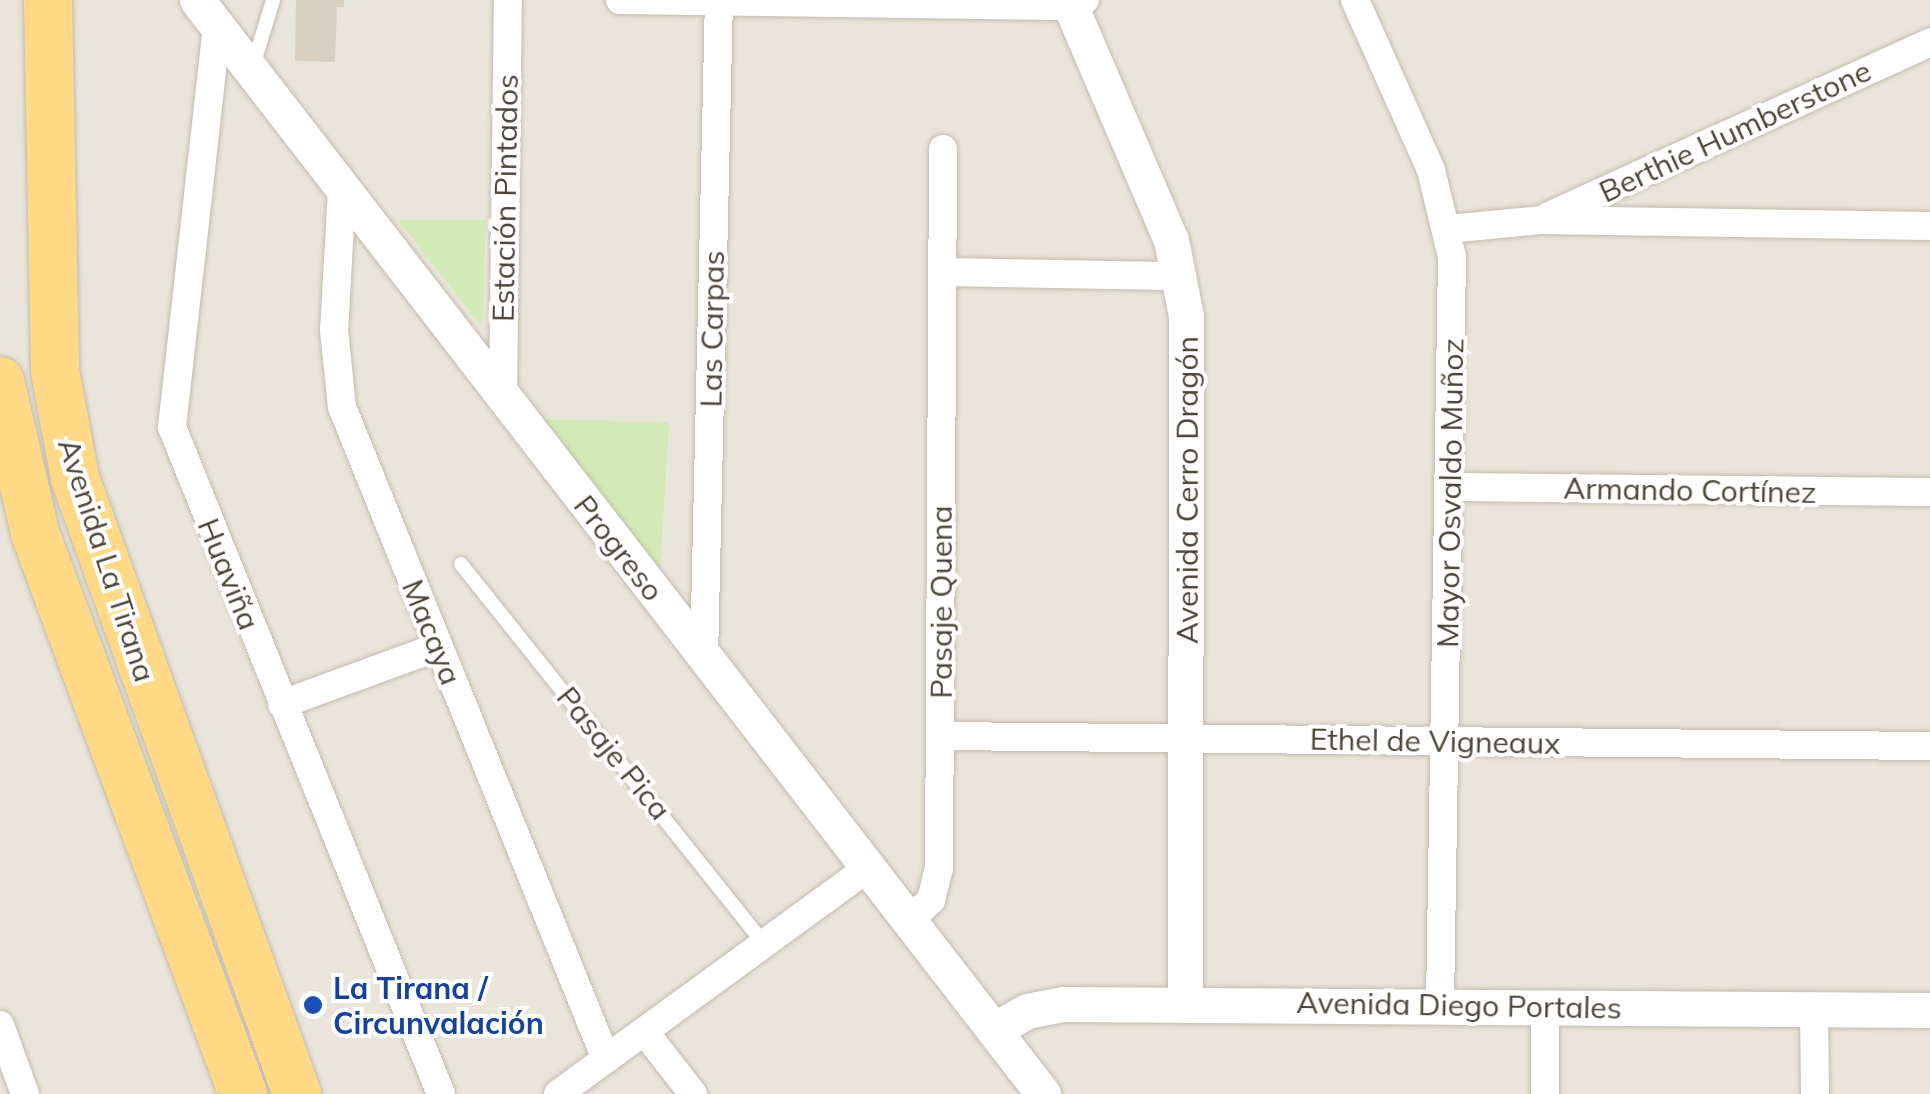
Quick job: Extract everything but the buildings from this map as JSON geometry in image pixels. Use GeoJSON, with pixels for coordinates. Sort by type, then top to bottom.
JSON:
{"type":"FeatureCollection","features":[{"type":"Feature","properties":{"kind":"highway","name":"Avenida La Tirana"},"geometry":{"type":"LineString","coordinates":[[48,0],[52,319],[62,422],[93,533],[297,1094]]}},
{"type":"Feature","properties":{"kind":"highway","name":"Avenida La Tirana"},"geometry":{"type":"LineString","coordinates":[[0,381],[35,533],[243,1094]]}},
{"type":"Feature","properties":{"kind":"street","name":"Estación Pintados"},"geometry":{"type":"LineString","coordinates":[[503,396],[508,0]]}},
{"type":"Feature","properties":{"kind":"street"},"geometry":{"type":"LineString","coordinates":[[620,0],[1074,2]]}},
{"type":"Feature","properties":{"kind":"street","name":"Mayor Osvaldo Muñoz"},"geometry":{"type":"LineString","coordinates":[[1354,0],[1431,170],[1448,229],[1454,286],[1440,1005]]}},
{"type":"Feature","properties":{"kind":"street","name":"Las Carpas"},"geometry":{"type":"LineString","coordinates":[[704,659],[719,1]]}},
{"type":"Feature","properties":{"kind":"street","name":"Avenida Cerro Dragón"},"geometry":{"type":"LineString","coordinates":[[1074,2],[1158,206],[1181,276],[1188,356],[1185,1002]]}},
{"type":"Feature","properties":{"kind":"street","name":"Progreso"},"geometry":{"type":"LineString","coordinates":[[207,13],[1043,1094]]}},
{"type":"Feature","properties":{"kind":"street","name":"Huaviña"},"geometry":{"type":"LineString","coordinates":[[207,13],[172,427],[441,1094]]}},
{"type":"Feature","properties":{"kind":"street","name":"Berthie Humberstone"},"geometry":{"type":"LineString","coordinates":[[1540,220],[1930,42]]}},
{"type":"Feature","properties":{"kind":"street","name":"Pasaje Quena"},"geometry":{"type":"LineString","coordinates":[[908,921],[937,885],[943,150]]}},
{"type":"Feature","properties":{"kind":"street","name":"Macaya"},"geometry":{"type":"LineString","coordinates":[[342,189],[336,382],[350,431],[606,1059]]}},
{"type":"Feature","properties":{"kind":"street","name":"Berthie Humberstone"},"geometry":{"type":"LineString","coordinates":[[1448,229],[1540,220],[1930,226]]}},
{"type":"Feature","properties":{"kind":"street"},"geometry":{"type":"LineString","coordinates":[[942,272],[1181,276]]}},
{"type":"Feature","properties":{"kind":"street","name":"Armando Cortínez"},"geometry":{"type":"LineString","coordinates":[[1450,488],[1930,492]]}},
{"type":"Feature","properties":{"kind":"street"},"geometry":{"type":"LineString","coordinates":[[282,704],[438,647]]}},
{"type":"Feature","properties":{"kind":"street","name":"Ethel de Vigneaux"},"geometry":{"type":"LineString","coordinates":[[940,736],[1930,746]]}},
{"type":"Feature","properties":{"kind":"street"},"geometry":{"type":"LineString","coordinates":[[558,1094],[866,868]]}},
{"type":"Feature","properties":{"kind":"street","name":"Avenida Diego Portales"},"geometry":{"type":"LineString","coordinates":[[994,1030],[1045,1006],[1185,1002],[1930,1010]]}},
{"type":"Feature","properties":{"kind":"street"},"geometry":{"type":"LineString","coordinates":[[1545,1094],[1546,1006]]}},
{"type":"Feature","properties":{"kind":"street"},"geometry":{"type":"LineString","coordinates":[[1814,1009],[1814,1094]]}},
{"type":"Feature","properties":{"kind":"street"},"geometry":{"type":"LineString","coordinates":[[0,1025],[24,1094]]}},
{"type":"Feature","properties":{"kind":"street"},"geometry":{"type":"LineString","coordinates":[[644,1031],[693,1094]]}},
{"type":"Feature","properties":{"kind":"street"},"geometry":{"type":"LineString","coordinates":[[278,1041],[324,1094]]}},
{"type":"Feature","properties":{"kind":"lane"},"geometry":{"type":"LineString","coordinates":[[251,70],[273,0]]}},
{"type":"Feature","properties":{"kind":"lane","name":"Pasaje Pica"},"geometry":{"type":"LineString","coordinates":[[461,564],[764,943]]}},
{"type":"Feature","properties":{"kind":"shaded area"},"geometry":{"type":"Polygon","coordinates":[[[0,0],[1930,0],[1930,1094],[0,1094],[0,0]]]}},
{"type":"Feature","properties":{"kind":"green space"},"geometry":{"type":"Polygon","coordinates":[[[398,220],[486,220],[482,327],[398,220]]]}},
{"type":"Feature","properties":{"kind":"green space"},"geometry":{"type":"Polygon","coordinates":[[[539,419],[669,422],[659,586],[539,419]]]}},
{"type":"Feature","properties":{"kind":"place","name":"La Tirana / Circunvalación"},"geometry":{"type":"Point","coordinates":[313,1005]}}]}
